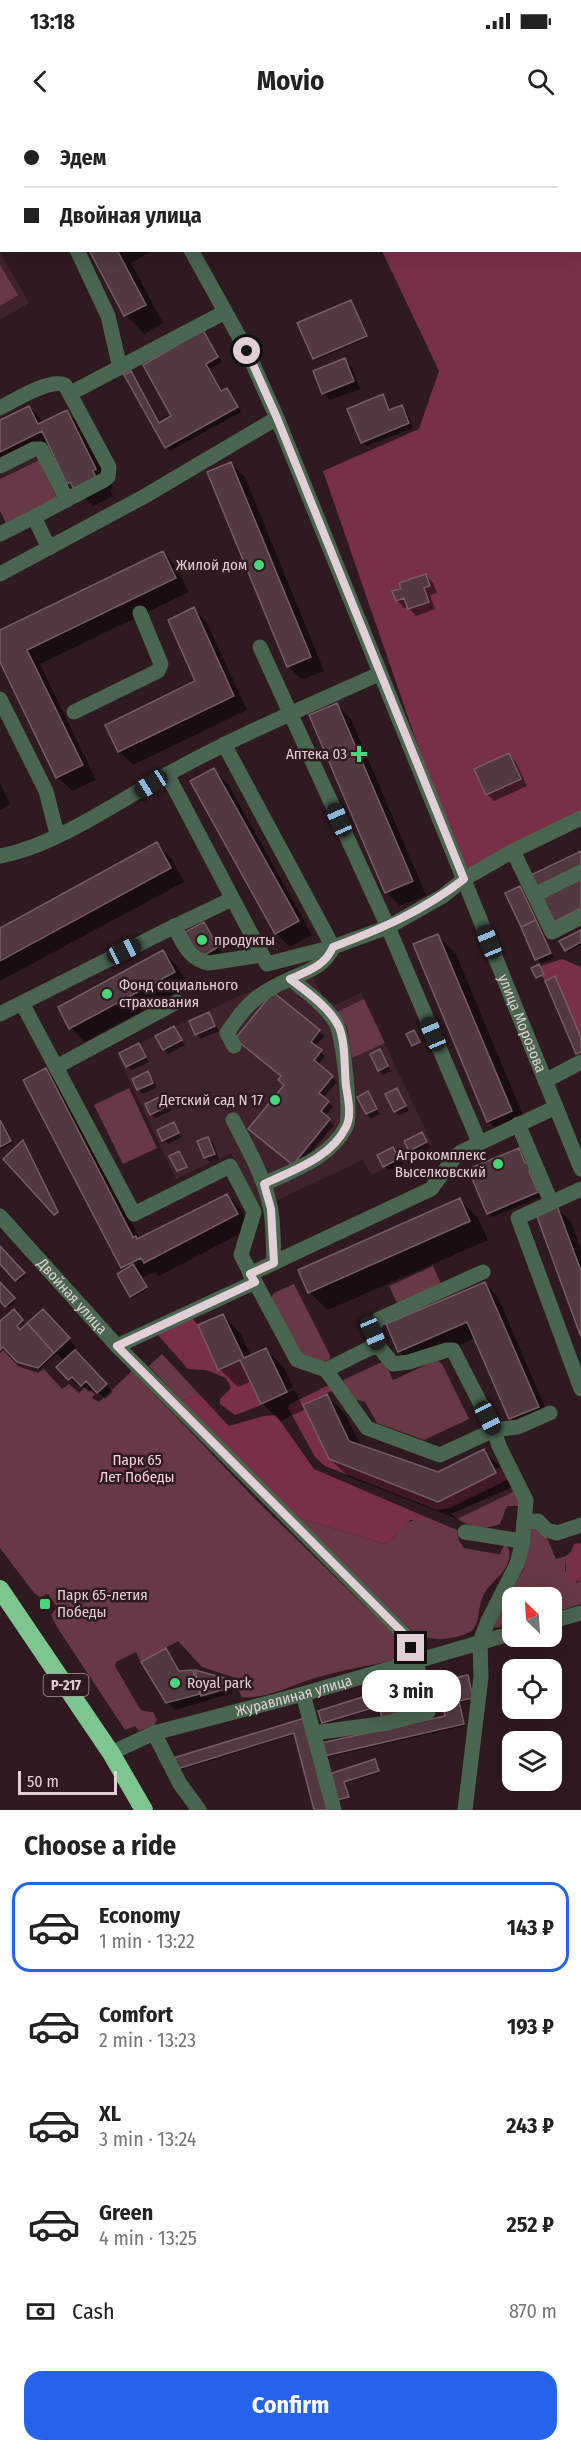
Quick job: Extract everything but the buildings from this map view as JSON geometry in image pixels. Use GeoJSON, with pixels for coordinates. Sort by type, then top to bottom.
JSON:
{"type":"FeatureCollection","features":[{"type":"Feature","properties":{"kind":"highway","name":"Р-217"},"geometry":{"type":"LineString","coordinates":[[0,1588],[111,1753],[144,1810]]}},
{"type":"Feature","properties":{"kind":"street"},"geometry":{"type":"LineString","coordinates":[[78,252],[108,316],[120,368]]}},
{"type":"Feature","properties":{"kind":"street","name":"улица Морозова"},"geometry":{"type":"LineString","coordinates":[[192,252],[247,351],[277,418],[581,1169]]}},
{"type":"Feature","properties":{"kind":"street"},"geometry":{"type":"LineString","coordinates":[[71,393],[225,312]]}},
{"type":"Feature","properties":{"kind":"street"},"geometry":{"type":"LineString","coordinates":[[0,408],[54,382],[65,385],[109,471],[108,477],[104,480],[34,517],[1,531]]}},
{"type":"Feature","properties":{"kind":"street"},"geometry":{"type":"LineString","coordinates":[[0,574],[145,496],[277,418]]}},
{"type":"Feature","properties":{"kind":"street"},"geometry":{"type":"LineString","coordinates":[[0,466],[34,449],[41,449],[68,500]]}},
{"type":"Feature","properties":{"kind":"street"},"geometry":{"type":"LineString","coordinates":[[34,517],[49,548]]}},
{"type":"Feature","properties":{"kind":"street"},"geometry":{"type":"LineString","coordinates":[[74,712],[158,670],[161,664],[140,613]]}},
{"type":"Feature","properties":{"kind":"street"},"geometry":{"type":"LineString","coordinates":[[260,647],[388,927],[479,1142]]}},
{"type":"Feature","properties":{"kind":"street"},"geometry":{"type":"LineString","coordinates":[[0,856],[23,852],[120,804],[167,774],[224,744],[379,674]]}},
{"type":"Feature","properties":{"kind":"street"},"geometry":{"type":"LineString","coordinates":[[0,699],[46,791],[57,834]]}},
{"type":"Feature","properties":{"kind":"street"},"geometry":{"type":"LineString","coordinates":[[224,744],[333,947]]}},
{"type":"Feature","properties":{"kind":"street"},"geometry":{"type":"LineString","coordinates":[[167,774],[267,964],[333,947],[388,927],[443,896],[464,879],[513,851],[581,818]]}},
{"type":"Feature","properties":{"kind":"street"},"geometry":{"type":"LineString","coordinates":[[513,851],[552,932],[581,917]]}},
{"type":"Feature","properties":{"kind":"street"},"geometry":{"type":"LineString","coordinates":[[534,895],[581,872]]}},
{"type":"Feature","properties":{"kind":"street"},"geometry":{"type":"LineString","coordinates":[[0,1014],[174,926],[232,900]]}},
{"type":"Feature","properties":{"kind":"street"},"geometry":{"type":"LineString","coordinates":[[174,926],[189,954],[201,962],[209,963],[262,955]]}},
{"type":"Feature","properties":{"kind":"street"},"geometry":{"type":"LineString","coordinates":[[234,1046],[227,1033],[248,1005],[264,991],[319,966],[328,959],[333,947]]}},
{"type":"Feature","properties":{"kind":"street"},"geometry":{"type":"LineString","coordinates":[[264,1184],[310,1162],[328,1149],[346,1128],[348,1119],[341,1036],[338,1025],[330,1013],[290,979]]}},
{"type":"Feature","properties":{"kind":"street"},"geometry":{"type":"LineString","coordinates":[[56,1067],[177,1002]]}},
{"type":"Feature","properties":{"kind":"street"},"geometry":{"type":"LineString","coordinates":[[22,1003],[134,1214],[230,1166],[254,1212],[241,1255],[253,1278],[297,1360],[326,1370],[367,1428],[440,1455],[494,1430],[518,1427],[550,1413]]}},
{"type":"Feature","properties":{"kind":"street"},"geometry":{"type":"LineString","coordinates":[[545,1081],[581,1062]]}},
{"type":"Feature","properties":{"kind":"street"},"geometry":{"type":"LineString","coordinates":[[117,1346],[253,1278],[274,1263],[431,1189],[455,1156],[479,1142],[556,1107]]}},
{"type":"Feature","properties":{"kind":"street"},"geometry":{"type":"LineString","coordinates":[[233,1120],[264,1184],[271,1209],[274,1263]]}},
{"type":"Feature","properties":{"kind":"street"},"geometry":{"type":"LineString","coordinates":[[518,1124],[551,1202]]}},
{"type":"Feature","properties":{"kind":"street"},"geometry":{"type":"LineString","coordinates":[[581,1188],[518,1218],[581,1389]]}},
{"type":"Feature","properties":{"kind":"street","name":"Двойная улица"},"geometry":{"type":"LineString","coordinates":[[0,1216],[117,1346],[406,1636],[416,1661],[428,1712],[388,1723],[314,1733]]}},
{"type":"Feature","properties":{"kind":"street"},"geometry":{"type":"LineString","coordinates":[[465,1810],[481,1677],[480,1642],[488,1620],[517,1564],[526,1500],[499,1446],[494,1430],[453,1350],[393,1364],[379,1347],[372,1328],[379,1319],[483,1272]]}},
{"type":"Feature","properties":{"kind":"street"},"geometry":{"type":"LineString","coordinates":[[326,1370],[370,1348],[379,1347]]}},
{"type":"Feature","properties":{"kind":"street"},"geometry":{"type":"LineString","coordinates":[[524,1522],[538,1521],[548,1530],[557,1533],[581,1525]]}},
{"type":"Feature","properties":{"kind":"street"},"geometry":{"type":"LineString","coordinates":[[465,1532],[522,1541]]}},
{"type":"Feature","properties":{"kind":"street"},"geometry":{"type":"LineString","coordinates":[[562,1618],[581,1613]]}},
{"type":"Feature","properties":{"kind":"street","name":"Журавлиная улица"},"geometry":{"type":"LineString","coordinates":[[111,1753],[154,1733],[303,1694],[502,1636]]}},
{"type":"Feature","properties":{"kind":"street"},"geometry":{"type":"LineString","coordinates":[[303,1694],[334,1810]]}},
{"type":"Feature","properties":{"kind":"street"},"geometry":{"type":"LineString","coordinates":[[154,1733],[180,1784],[199,1810]]}},
{"type":"Feature","properties":{"kind":"shaded area"},"geometry":{"type":"Polygon","coordinates":[[[0,252],[29,303],[0,320],[0,252]]]}},
{"type":"Feature","properties":{"kind":"shaded area"},"geometry":{"type":"Polygon","coordinates":[[[382,252],[581,252],[581,821],[464,879],[323,471],[419,429],[439,371],[382,252]]]}},
{"type":"Feature","properties":{"kind":"shaded area"},"geometry":{"type":"Polygon","coordinates":[[[562,959],[581,967],[581,1038],[554,977],[545,981],[541,975],[544,974],[541,966],[562,959]]]}},
{"type":"Feature","properties":{"kind":"shaded area","name":"Детский сад N 17"},"geometry":{"type":"Polygon","coordinates":[[[307,964],[324,1000],[336,1005],[361,993],[433,1146],[371,1175],[363,1160],[258,1209],[231,1153],[176,1179],[117,1054],[307,964]]]}},
{"type":"Feature","properties":{"kind":"shaded area"},"geometry":{"type":"Polygon","coordinates":[[[193,1319],[198,1325],[218,1370],[240,1360],[261,1404],[259,1406],[235,1415],[220,1404],[220,1399],[231,1388],[226,1378],[206,1370],[188,1369],[158,1335],[159,1332],[193,1319]]]}},
{"type":"Feature","properties":{"kind":"shaded area"},"geometry":{"type":"Polygon","coordinates":[[[327,1386],[333,1390],[303,1405],[329,1459],[437,1501],[496,1473],[494,1469],[503,1467],[509,1476],[507,1480],[450,1508],[437,1510],[325,1466],[315,1457],[288,1408],[290,1404],[327,1386]]]}},
{"type":"Feature","properties":{"kind":"shaded area"},"geometry":{"type":"Polygon","coordinates":[[[199,1394],[229,1426],[276,1415],[314,1469],[426,1517],[426,1519],[424,1521],[410,1520],[396,1533],[394,1538],[384,1544],[296,1517],[182,1401],[199,1394]]]}},
{"type":"Feature","properties":{"kind":"shaded area"},"geometry":{"type":"Polygon","coordinates":[[[581,1543],[581,1580],[573,1583],[566,1576],[566,1556],[571,1552],[574,1544],[581,1543]]]}},
{"type":"Feature","properties":{"kind":"green space"},"geometry":{"type":"Polygon","coordinates":[[[0,265],[18,295],[0,306],[0,265]]]}},
{"type":"Feature","properties":{"kind":"green space"},"geometry":{"type":"Polygon","coordinates":[[[36,455],[57,498],[6,523],[0,511],[0,473],[36,455]]]}},
{"type":"Feature","properties":{"kind":"green space"},"geometry":{"type":"Polygon","coordinates":[[[364,999],[385,1043],[352,1058],[347,1027],[337,1012],[364,999]]]}},
{"type":"Feature","properties":{"kind":"green space"},"geometry":{"type":"Polygon","coordinates":[[[129,1088],[157,1148],[123,1164],[94,1105],[129,1088]]]}},
{"type":"Feature","properties":{"kind":"green space"},"geometry":{"type":"Polygon","coordinates":[[[433,1266],[441,1284],[397,1303],[389,1286],[433,1266]]]}},
{"type":"Feature","properties":{"kind":"green space"},"geometry":{"type":"Polygon","coordinates":[[[294,1284],[330,1355],[327,1361],[317,1362],[304,1358],[270,1299],[274,1293],[294,1284]]]}},
{"type":"Feature","properties":{"kind":"green space","name":"Парк 65 Лет Победы"},"geometry":{"type":"Polygon","coordinates":[[[2,1349],[18,1366],[38,1373],[44,1369],[62,1389],[69,1384],[79,1393],[85,1387],[95,1394],[92,1398],[99,1402],[132,1371],[259,1503],[394,1634],[401,1647],[396,1660],[330,1674],[268,1694],[242,1697],[236,1685],[245,1681],[202,1667],[178,1641],[141,1662],[136,1652],[116,1662],[115,1666],[140,1709],[153,1712],[157,1720],[154,1725],[139,1731],[135,1726],[125,1730],[57,1627],[51,1615],[57,1607],[48,1594],[40,1597],[34,1593],[0,1548],[0,1351],[2,1349]]]}},
{"type":"Feature","properties":{"kind":"green space"},"geometry":{"type":"Polygon","coordinates":[[[162,1354],[199,1394],[182,1401],[149,1366],[162,1354]]]}},
{"type":"Feature","properties":{"kind":"green space"},"geometry":{"type":"Polygon","coordinates":[[[437,1360],[442,1364],[469,1419],[424,1440],[377,1423],[365,1402],[353,1399],[343,1380],[384,1361],[393,1380],[437,1360]]]}},
{"type":"Feature","properties":{"kind":"green space"},"geometry":{"type":"Polygon","coordinates":[[[515,1486],[519,1506],[507,1506],[500,1524],[480,1528],[463,1522],[451,1514],[515,1486]]]}},
{"type":"Feature","properties":{"kind":"green space"},"geometry":{"type":"Polygon","coordinates":[[[296,1517],[384,1544],[394,1538],[403,1525],[411,1521],[426,1519],[426,1517],[457,1530],[459,1541],[464,1548],[500,1554],[504,1545],[507,1545],[509,1560],[502,1573],[484,1594],[477,1622],[472,1631],[448,1639],[433,1639],[411,1630],[296,1517]]]}},
{"type":"Feature","properties":{"kind":"green space"},"geometry":{"type":"Polygon","coordinates":[[[531,1525],[546,1536],[556,1559],[566,1556],[565,1571],[577,1583],[581,1580],[581,1604],[562,1610],[562,1587],[514,1587],[524,1568],[531,1525]]]}},
{"type":"Feature","properties":{"kind":"green space"},"geometry":{"type":"Polygon","coordinates":[[[502,1608],[502,1626],[496,1628],[493,1625],[502,1608]]]}},
{"type":"Feature","properties":{"kind":"place","name":"Жилой дом"},"geometry":{"type":"Point","coordinates":[259,565]}},
{"type":"Feature","properties":{"kind":"place","name":"Аптека 03"},"geometry":{"type":"Point","coordinates":[359,754]}},
{"type":"Feature","properties":{"kind":"place","name":"продукты"},"geometry":{"type":"Point","coordinates":[202,940]}},
{"type":"Feature","properties":{"kind":"place","name":"Фонд социального страхования"},"geometry":{"type":"Point","coordinates":[107,994]}},
{"type":"Feature","properties":{"kind":"place","name":"Детский сад N 17"},"geometry":{"type":"Point","coordinates":[275,1100]}},
{"type":"Feature","properties":{"kind":"place","name":"Агрокомплекс Выселковский"},"geometry":{"type":"Point","coordinates":[498,1164]}},
{"type":"Feature","properties":{"kind":"place","name":"Парк 65-летия Победы"},"geometry":{"type":"Point","coordinates":[45,1604]}},
{"type":"Feature","properties":{"kind":"place","name":"Royal park"},"geometry":{"type":"Point","coordinates":[175,1683]}},
{"type":"Feature","properties":{"kind":"route"},"geometry":{"type":"LineString","coordinates":[[247,351],[277,418],[464,879],[443,896],[388,927],[333,947],[328,959],[319,966],[290,979],[330,1013],[338,1025],[348,1102],[346,1128],[319,1156],[264,1184],[271,1209],[274,1263],[250,1274],[255,1282],[117,1346],[406,1636],[411,1648]]}}]}
